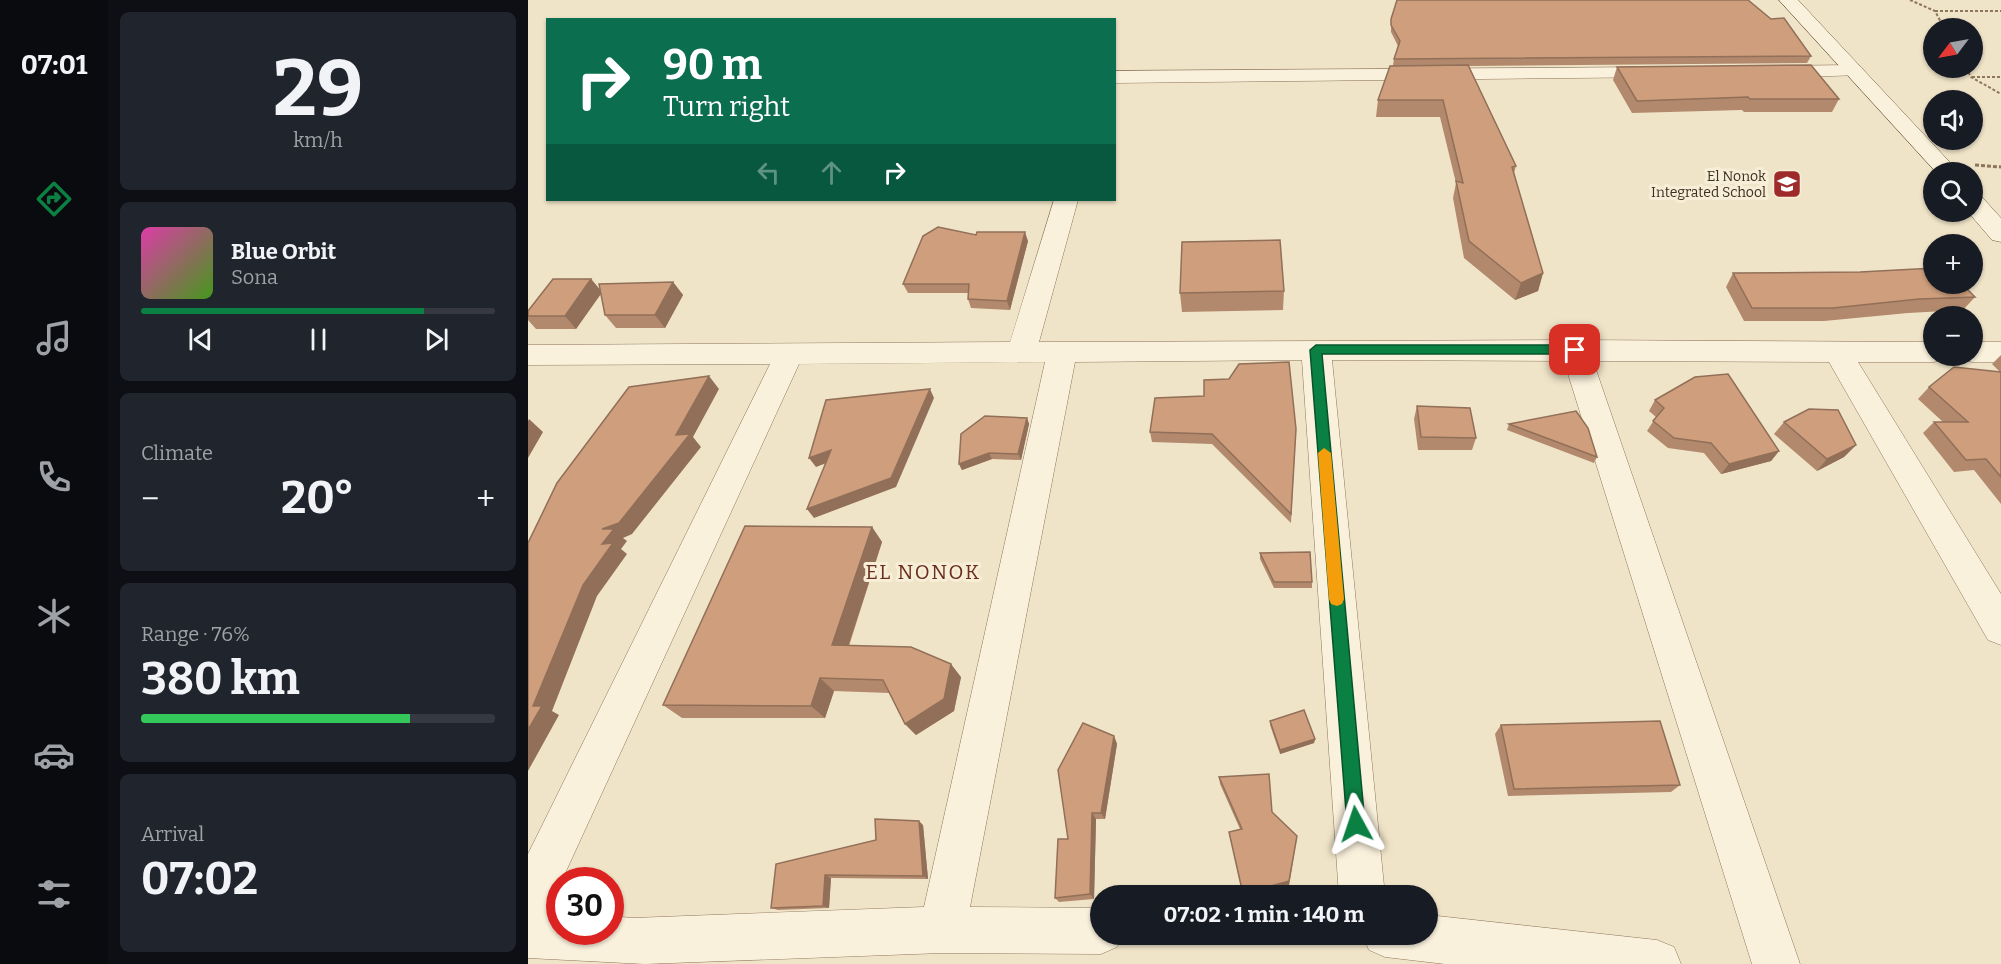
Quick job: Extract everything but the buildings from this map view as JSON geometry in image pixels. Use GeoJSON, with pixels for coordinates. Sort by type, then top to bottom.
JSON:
{"type":"FeatureCollection","features":[{"type":"Feature","properties":{"kind":"street"},"geometry":{"type":"LineString","coordinates":[[1788,0],[1939,162]]}},
{"type":"Feature","properties":{"kind":"street"},"geometry":{"type":"LineString","coordinates":[[1747,72],[1854,71]]}},
{"type":"Feature","properties":{"kind":"street"},"geometry":{"type":"LineString","coordinates":[[1116,76],[1675,72]]}},
{"type":"Feature","properties":{"kind":"street"},"geometry":{"type":"LineString","coordinates":[[1022,351],[1066,201]]}},
{"type":"Feature","properties":{"kind":"street"},"geometry":{"type":"LineString","coordinates":[[1983,214],[2001,234]]}},
{"type":"Feature","properties":{"kind":"street"},"geometry":{"type":"LineString","coordinates":[[1316,350],[1361,885]]}},
{"type":"Feature","properties":{"kind":"street"},"geometry":{"type":"LineString","coordinates":[[528,356],[1316,350],[1923,352]]}},
{"type":"Feature","properties":{"kind":"street"},"geometry":{"type":"LineString","coordinates":[[1575,350],[1776,964]]}},
{"type":"Feature","properties":{"kind":"street"},"geometry":{"type":"LineString","coordinates":[[1837,351],[2001,628]]}},
{"type":"Feature","properties":{"kind":"street"},"geometry":{"type":"LineString","coordinates":[[942,930],[1062,352]]}},
{"type":"Feature","properties":{"kind":"street"},"geometry":{"type":"LineString","coordinates":[[1983,352],[2001,352]]}},
{"type":"Feature","properties":{"kind":"street"},"geometry":{"type":"LineString","coordinates":[[528,903],[789,354]]}},
{"type":"Feature","properties":{"kind":"street"},"geometry":{"type":"LineString","coordinates":[[528,935],[633,941],[942,930],[1090,931]]}},
{"type":"Feature","properties":{"kind":"street"},"geometry":{"type":"LineString","coordinates":[[1438,940],[1657,964]]}},
{"type":"Feature","properties":{"kind":"path"},"geometry":{"type":"LineString","coordinates":[[1910,0],[1935,11],[2001,11]]}},
{"type":"Feature","properties":{"kind":"path"},"geometry":{"type":"LineString","coordinates":[[1935,11],[1939,18]]}},
{"type":"Feature","properties":{"kind":"path"},"geometry":{"type":"LineString","coordinates":[[1983,77],[2001,77]]}},
{"type":"Feature","properties":{"kind":"path"},"geometry":{"type":"LineString","coordinates":[[1973,78],[2001,94]]}},
{"type":"Feature","properties":{"kind":"slow traffic"},"geometry":{"type":"LineString","coordinates":[[1324,453],[1337,599]]}},
{"type":"Feature","properties":{"kind":"place","name":"El Nonok Integrated School"},"geometry":{"type":"Point","coordinates":[1787,184]}},
{"type":"Feature","properties":{"kind":"district","name":"EL NONOK"},"geometry":{"type":"Point","coordinates":[923,572]}},
{"type":"Feature","properties":{"kind":"route"},"geometry":{"type":"LineString","coordinates":[[1356,824],[1316,350],[1575,350]]}}]}
